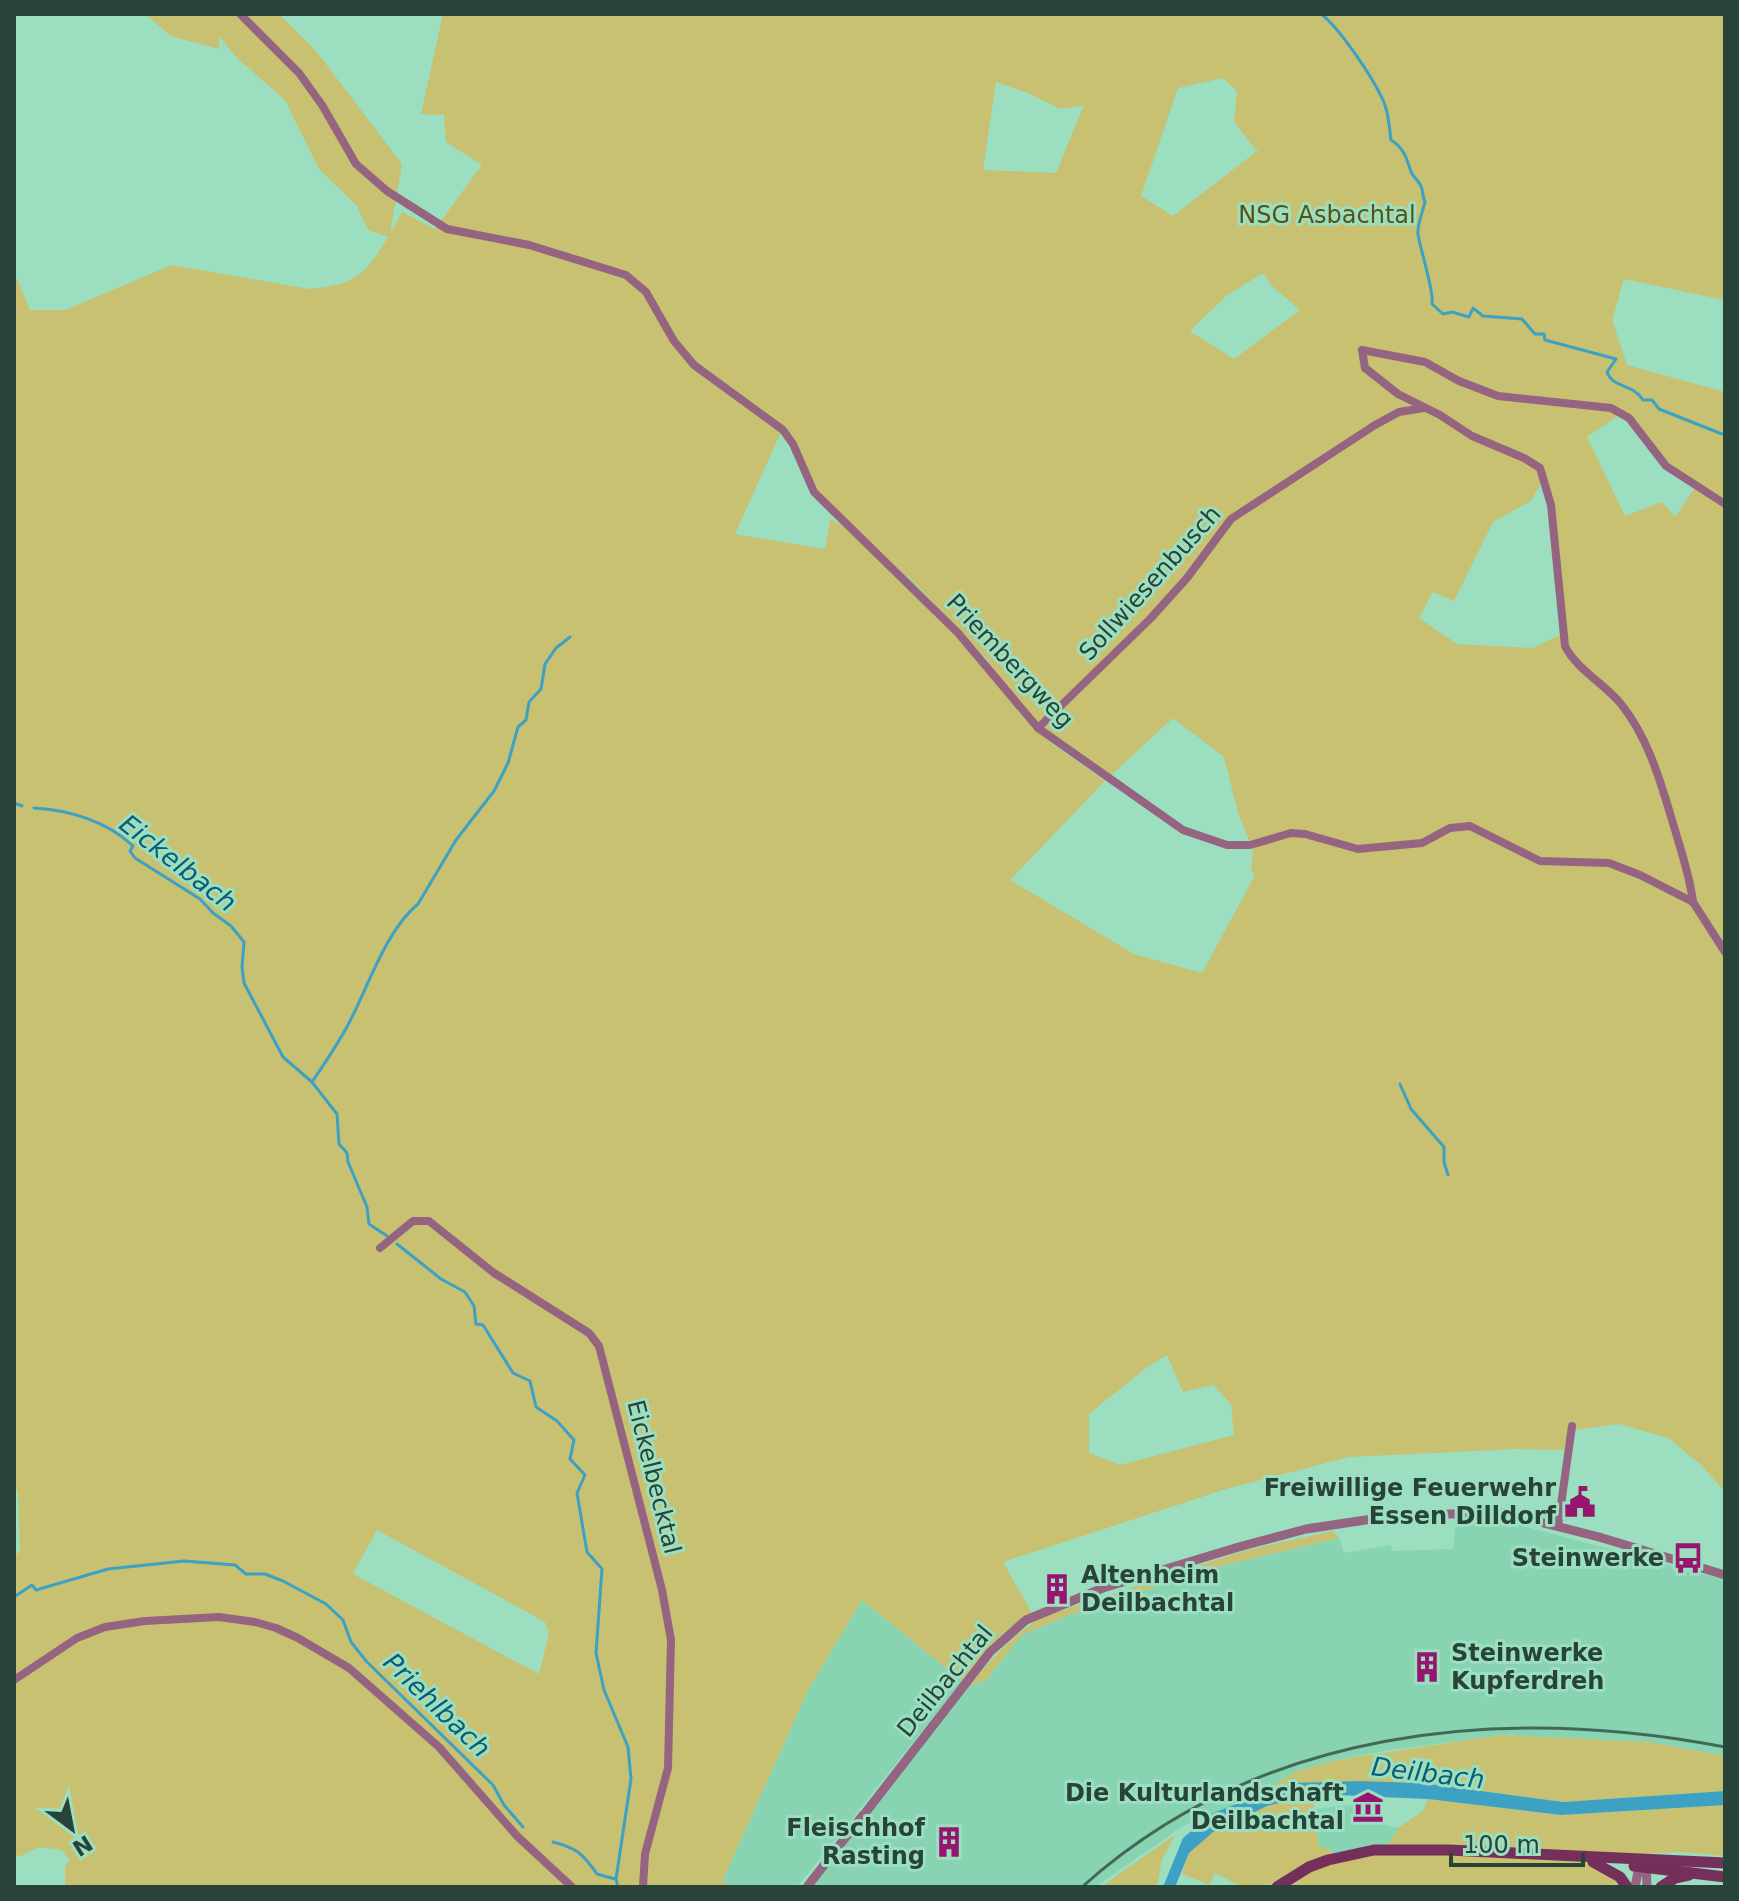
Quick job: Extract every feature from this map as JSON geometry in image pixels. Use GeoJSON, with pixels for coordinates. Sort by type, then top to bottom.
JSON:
{"type":"FeatureCollection","features":[{"type":"Feature","properties":{"kind":"main road"},"geometry":{"type":"LineString","coordinates":[[1277,1887],[1309,1867],[1349,1854],[1374,1850],[1438,1849],[1554,1855],[1644,1864],[1725,1877]]}},
{"type":"Feature","properties":{"kind":"main road"},"geometry":{"type":"LineString","coordinates":[[1554,1855],[1593,1862],[1725,1863]]}},
{"type":"Feature","properties":{"kind":"main road"},"geometry":{"type":"LineString","coordinates":[[1593,1862],[1620,1877],[1627,1887]]}},
{"type":"Feature","properties":{"kind":"main road"},"geometry":{"type":"LineString","coordinates":[[1661,1887],[1675,1878],[1698,1873]]}},
{"type":"Feature","properties":{"kind":"street","name":"Priembergweg"},"geometry":{"type":"LineString","coordinates":[[240,14],[299,73],[322,105],[356,164],[398,199],[447,229],[569,255],[609,268],[636,282],[646,292],[683,353],[694,365],[783,430],[793,444],[814,492],[945,619],[1038,728],[1076,758],[1183,830],[1217,842],[1250,845],[1291,833],[1358,849],[1402,847],[1425,842],[1450,828],[1470,826],[1540,861],[1617,865],[1693,902]]}},
{"type":"Feature","properties":{"kind":"street"},"geometry":{"type":"LineString","coordinates":[[1725,504],[1666,466],[1629,418],[1611,408],[1498,396],[1459,381],[1425,362],[1362,350],[1362,362],[1375,378],[1476,438],[1532,461],[1543,473],[1551,505],[1565,646],[1575,661],[1619,702],[1641,738],[1666,797],[1693,902],[1725,952]]}},
{"type":"Feature","properties":{"kind":"street","name":"Sollwiesenbusch"},"geometry":{"type":"LineString","coordinates":[[1038,728],[1150,619],[1187,578],[1231,519],[1385,420],[1404,410],[1425,407]]}},
{"type":"Feature","properties":{"kind":"street","name":"Eickelbecktal"},"geometry":{"type":"LineString","coordinates":[[380,1248],[413,1221],[429,1221],[494,1273],[589,1333],[599,1346],[658,1576],[671,1640],[668,1768],[645,1854],[643,1887]]}},
{"type":"Feature","properties":{"kind":"street"},"geometry":{"type":"LineString","coordinates":[[1558,1526],[1572,1426]]}},
{"type":"Feature","properties":{"kind":"street","name":"Deilbachtal"},"geometry":{"type":"LineString","coordinates":[[807,1887],[990,1652],[1015,1628],[1039,1613],[1158,1569],[1306,1529],[1399,1515],[1474,1512],[1504,1513],[1558,1526],[1725,1575]]}},
{"type":"Feature","properties":{"kind":"street"},"geometry":{"type":"LineString","coordinates":[[14,1680],[77,1638],[105,1627],[145,1621],[219,1617],[276,1628],[349,1668],[439,1747],[517,1836],[572,1887]]}},
{"type":"Feature","properties":{"kind":"street"},"geometry":{"type":"LineString","coordinates":[[1635,1887],[1644,1864]]}},
{"type":"Feature","properties":{"kind":"street"},"geometry":{"type":"LineString","coordinates":[[1644,1864],[1647,1887]]}},
{"type":"Feature","properties":{"kind":"shaded area"},"geometry":{"type":"Polygon","coordinates":[[[1456,1520],[1501,1520],[1725,1580],[1725,1756],[1649,1742],[1501,1735],[1390,1750],[1294,1772],[1260,1795],[1186,1824],[1095,1887],[813,1887],[969,1686],[986,1680],[1022,1635],[1066,1616],[1216,1567],[1339,1538],[1344,1553],[1391,1545],[1392,1551],[1453,1549],[1456,1520]]]}},
{"type":"Feature","properties":{"kind":"shaded area"},"geometry":{"type":"Polygon","coordinates":[[[862,1600],[962,1681],[797,1887],[729,1887],[723,1880],[807,1692],[862,1600]]]}},
{"type":"Feature","properties":{"kind":"shaded area"},"geometry":{"type":"Polygon","coordinates":[[[1351,1805],[1377,1823],[1398,1828],[1387,1848],[1336,1855],[1319,1848],[1314,1809],[1351,1805]]]}},
{"type":"Feature","properties":{"kind":"green space","name":"NSG Asbachtal"},"geometry":{"type":"Polygon","coordinates":[[[145,14],[279,14],[316,51],[402,164],[390,234],[402,212],[435,229],[482,165],[446,142],[444,115],[421,114],[443,14],[1725,14],[1725,300],[1624,279],[1612,320],[1627,365],[1725,392],[1725,1491],[1699,1463],[1668,1438],[1619,1424],[1568,1431],[1564,1450],[1517,1449],[1349,1457],[1226,1489],[1003,1562],[1032,1613],[993,1643],[962,1681],[862,1600],[807,1692],[723,1880],[729,1887],[65,1887],[65,1866],[70,1861],[62,1850],[39,1847],[21,1856],[14,1855],[14,1557],[20,1551],[18,1495],[14,1479],[14,272],[30,310],[65,310],[172,265],[309,289],[337,285],[357,276],[365,270],[388,237],[368,230],[357,206],[319,169],[285,100],[236,57],[219,36],[219,49],[171,36],[145,14]],[[1223,78],[1178,88],[1141,196],[1173,216],[1261,148],[1256,150],[1234,122],[1237,91],[1223,78]],[[996,82],[983,170],[1056,173],[1084,105],[1060,109],[996,82]],[[600,263],[641,291],[672,343],[698,366],[676,339],[644,286],[630,273],[600,263]],[[1263,273],[1226,296],[1190,331],[1234,359],[1300,310],[1271,285],[1263,273]],[[1622,413],[1587,437],[1625,516],[1662,502],[1675,517],[1696,486],[1667,465],[1622,413]],[[781,432],[735,534],[825,549],[830,519],[853,531],[985,665],[1020,714],[1051,743],[1105,781],[1010,880],[1134,954],[1202,973],[1254,877],[1251,867],[1253,851],[1238,812],[1224,757],[1173,718],[1109,777],[1024,712],[984,656],[917,586],[816,491],[781,432]],[[1546,474],[1531,501],[1493,522],[1454,601],[1433,592],[1419,618],[1457,644],[1533,648],[1560,635],[1564,621],[1554,502],[1546,474]],[[1167,1355],[1089,1414],[1089,1453],[1120,1465],[1234,1435],[1231,1404],[1213,1385],[1183,1392],[1167,1355]],[[377,1530],[353,1574],[539,1674],[549,1634],[545,1622],[377,1530]]]}},
{"type":"Feature","properties":{"kind":"green space"},"geometry":{"type":"Polygon","coordinates":[[[1333,1531],[1339,1538],[1216,1567],[1066,1616],[1022,1635],[986,1680],[969,1686],[1002,1648],[1042,1617],[1243,1551],[1333,1531]]]}},
{"type":"Feature","properties":{"kind":"green space"},"geometry":{"type":"Polygon","coordinates":[[[1500,1735],[1650,1742],[1725,1756],[1725,1791],[1563,1802],[1421,1783],[1359,1781],[1292,1783],[1260,1795],[1294,1772],[1336,1760],[1500,1735]]]}},
{"type":"Feature","properties":{"kind":"green space"},"geometry":{"type":"Polygon","coordinates":[[[1312,1794],[1319,1847],[1327,1848],[1336,1855],[1323,1857],[1276,1882],[1254,1889],[1240,1886],[1215,1873],[1210,1885],[1182,1874],[1191,1850],[1214,1830],[1264,1807],[1312,1794]]]}},
{"type":"Feature","properties":{"kind":"green space"},"geometry":{"type":"Polygon","coordinates":[[[1428,1799],[1561,1815],[1725,1805],[1725,1856],[1682,1852],[1590,1856],[1623,1887],[1280,1887],[1305,1870],[1387,1848],[1398,1828],[1423,1811],[1428,1799]]]}},
{"type":"Feature","properties":{"kind":"green space"},"geometry":{"type":"Polygon","coordinates":[[[1176,1834],[1162,1859],[1157,1887],[1101,1887],[1176,1834]]]}},
{"type":"Feature","properties":{"kind":"water"},"geometry":{"type":"Polygon","coordinates":[[[1292,1783],[1421,1783],[1563,1802],[1725,1791],[1725,1805],[1561,1815],[1428,1799],[1312,1794],[1267,1806],[1213,1832],[1189,1853],[1175,1887],[1163,1887],[1183,1838],[1213,1813],[1292,1783]]]}},
{"type":"Feature","properties":{"kind":"waterway"},"geometry":{"type":"LineString","coordinates":[[1321,14],[1345,40],[1376,87],[1385,106],[1391,140],[1402,150],[1421,187],[1425,202],[1418,234],[1432,304],[1443,314],[1452,312],[1469,317],[1473,308],[1483,316],[1522,319],[1535,334],[1544,334],[1545,340],[1616,359],[1607,372],[1613,381],[1633,390],[1643,400],[1652,400],[1659,409],[1722,434]]}},
{"type":"Feature","properties":{"kind":"waterway"},"geometry":{"type":"LineString","coordinates":[[312,1082],[345,1031],[396,928],[418,904],[456,840],[494,791],[508,763],[518,727],[526,720],[529,702],[541,689],[545,664],[556,648],[570,637]]}},
{"type":"Feature","properties":{"kind":"waterway","name":"Eickelbach"},"geometry":{"type":"LineString","coordinates":[[14,803],[22,806]]}},
{"type":"Feature","properties":{"kind":"waterway","name":"Eickelbach"},"geometry":{"type":"LineString","coordinates":[[34,808],[74,814],[123,837],[133,846],[130,851],[135,858],[200,899],[231,926],[244,942],[244,983],[283,1057],[312,1082],[337,1114],[339,1144],[347,1153],[367,1207],[369,1224],[387,1236]]}},
{"type":"Feature","properties":{"kind":"waterway"},"geometry":{"type":"LineString","coordinates":[[1400,1084],[1411,1109],[1444,1147],[1448,1175]]}},
{"type":"Feature","properties":{"kind":"waterway","name":"Eickelbach"},"geometry":{"type":"LineString","coordinates":[[397,1244],[441,1279],[465,1292],[474,1306],[476,1324],[483,1325],[513,1373],[530,1381],[536,1407],[557,1421],[574,1440],[570,1459],[585,1475],[577,1493],[587,1552],[602,1569],[596,1653],[604,1690],[628,1747],[631,1779],[616,1879],[618,1887]]}},
{"type":"Feature","properties":{"kind":"waterway","name":"Priehlbach"},"geometry":{"type":"LineString","coordinates":[[14,1597],[32,1585],[36,1590],[108,1569],[184,1561],[235,1565],[246,1574],[265,1574],[283,1581],[326,1604],[343,1620],[351,1642],[367,1662],[493,1785],[504,1805],[523,1827]]}},
{"type":"Feature","properties":{"kind":"waterway","name":"Priehlbach"},"geometry":{"type":"LineString","coordinates":[[553,1842],[579,1853],[597,1874],[615,1879]]}},
{"type":"Feature","properties":{"kind":"railway"},"geometry":{"type":"LineString","coordinates":[[1082,1887],[1151,1834],[1226,1792],[1304,1761],[1386,1741],[1469,1730],[1554,1728],[1640,1734],[1725,1747]]}},
{"type":"Feature","properties":{"kind":"place","name":"Freiwillige Feuerwehr Essen Dilldorf"},"geometry":{"type":"Point","coordinates":[1580,1502]}},
{"type":"Feature","properties":{"kind":"place","name":"Steinwerke"},"geometry":{"type":"Point","coordinates":[1688,1558]}},
{"type":"Feature","properties":{"kind":"place","name":"Altenheim Deilbachtal"},"geometry":{"type":"Point","coordinates":[1057,1589]}},
{"type":"Feature","properties":{"kind":"place","name":"Steinwerke Kupferdreh"},"geometry":{"type":"Point","coordinates":[1427,1667]}},
{"type":"Feature","properties":{"kind":"place","name":"Die Kulturlandschaft Deilbachtal"},"geometry":{"type":"Point","coordinates":[1368,1807]}},
{"type":"Feature","properties":{"kind":"place","name":"Fleischhof Rasting"},"geometry":{"type":"Point","coordinates":[949,1842]}},
{"type":"Feature","properties":{"kind":"water label","name":"Deilbach"},"geometry":{"type":"Point","coordinates":[1428,1773]}}]}
